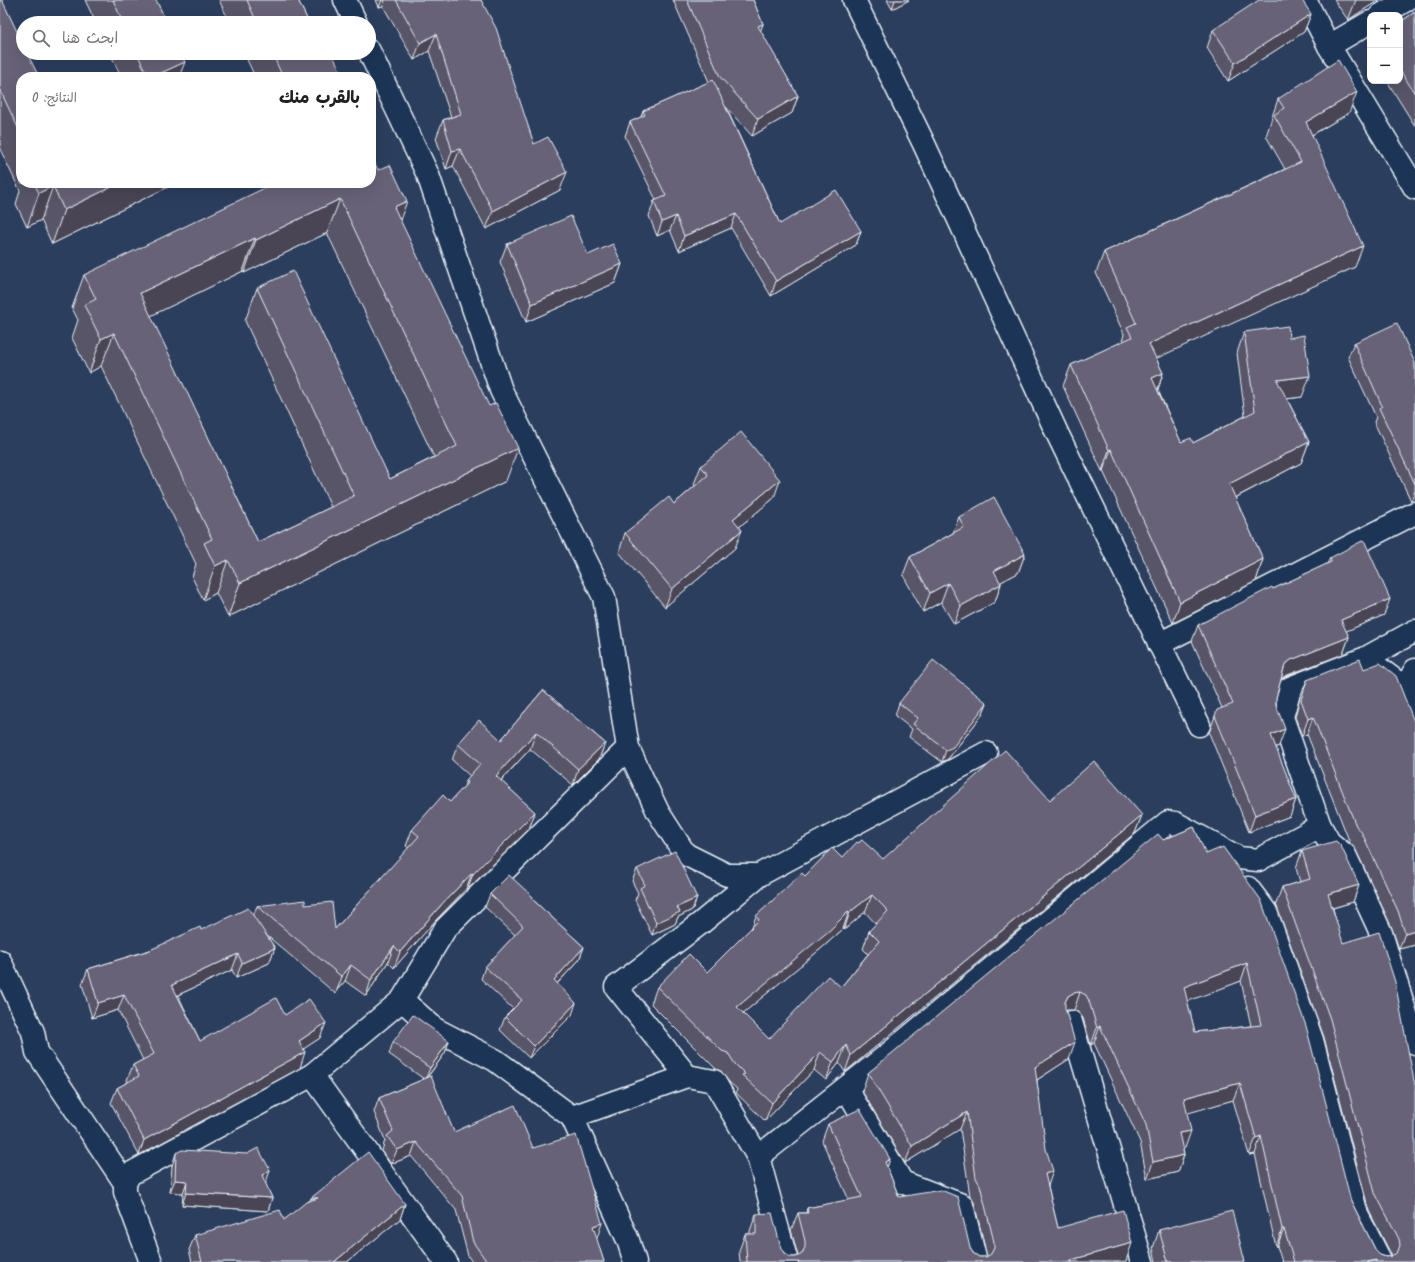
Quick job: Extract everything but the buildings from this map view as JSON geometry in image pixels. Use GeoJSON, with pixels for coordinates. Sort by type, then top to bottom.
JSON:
{"type":"FeatureCollection","features":[{"type":"Feature","properties":{"kind":"street"},"geometry":{"type":"LineString","coordinates":[[345,0],[353,16]]}},
{"type":"Feature","properties":{"kind":"street"},"geometry":{"type":"LineString","coordinates":[[854,0],[924,144],[1057,433],[1199,725]]}},
{"type":"Feature","properties":{"kind":"street"},"geometry":{"type":"LineString","coordinates":[[1305,0],[1329,46],[1415,188]]}},
{"type":"Feature","properties":{"kind":"street"},"geometry":{"type":"LineString","coordinates":[[1386,12],[1406,0]]}},
{"type":"Feature","properties":{"kind":"street"},"geometry":{"type":"LineString","coordinates":[[1329,46],[1367,24]]}},
{"type":"Feature","properties":{"kind":"street"},"geometry":{"type":"LineString","coordinates":[[373,60],[428,174],[501,390],[604,597],[628,748],[658,812],[685,854],[727,875],[759,874]]}},
{"type":"Feature","properties":{"kind":"street"},"geometry":{"type":"LineString","coordinates":[[1159,644],[1415,513]]}},
{"type":"Feature","properties":{"kind":"street"},"geometry":{"type":"LineString","coordinates":[[1415,631],[1366,658],[1290,688],[1282,717],[1320,826],[1329,842],[1345,855],[1381,933],[1415,1043]]}},
{"type":"Feature","properties":{"kind":"street"},"geometry":{"type":"LineString","coordinates":[[1366,658],[1410,679],[1415,719]]}},
{"type":"Feature","properties":{"kind":"street"},"geometry":{"type":"LineString","coordinates":[[151,1262],[125,1192],[125,1183],[130,1174],[312,1075],[402,1000],[445,929],[628,748]]}},
{"type":"Feature","properties":{"kind":"street"},"geometry":{"type":"LineString","coordinates":[[687,1076],[616,988],[701,923],[759,874],[986,753]]}},
{"type":"Feature","properties":{"kind":"street"},"geometry":{"type":"LineString","coordinates":[[758,1157],[846,1088],[1168,822],[1175,823],[1239,858],[1258,860],[1320,826]]}},
{"type":"Feature","properties":{"kind":"street"},"geometry":{"type":"LineString","coordinates":[[1221,849],[1266,912],[1312,1040],[1357,1215],[1381,1262]]}},
{"type":"Feature","properties":{"kind":"street"},"geometry":{"type":"LineString","coordinates":[[0,962],[33,1032],[37,1052],[125,1183]]}},
{"type":"Feature","properties":{"kind":"street"},"geometry":{"type":"LineString","coordinates":[[402,1000],[435,1029],[495,1060],[572,1117],[628,1240],[635,1262]]}},
{"type":"Feature","properties":{"kind":"street"},"geometry":{"type":"LineString","coordinates":[[1071,1022],[1142,1262]]}},
{"type":"Feature","properties":{"kind":"street"},"geometry":{"type":"LineString","coordinates":[[312,1075],[446,1262]]}},
{"type":"Feature","properties":{"kind":"street"},"geometry":{"type":"LineString","coordinates":[[572,1117],[687,1076],[714,1081],[758,1157],[786,1262]]}},
{"type":"Feature","properties":{"kind":"street"},"geometry":{"type":"LineString","coordinates":[[846,1088],[902,1182],[962,1205],[976,1262]]}}]}
